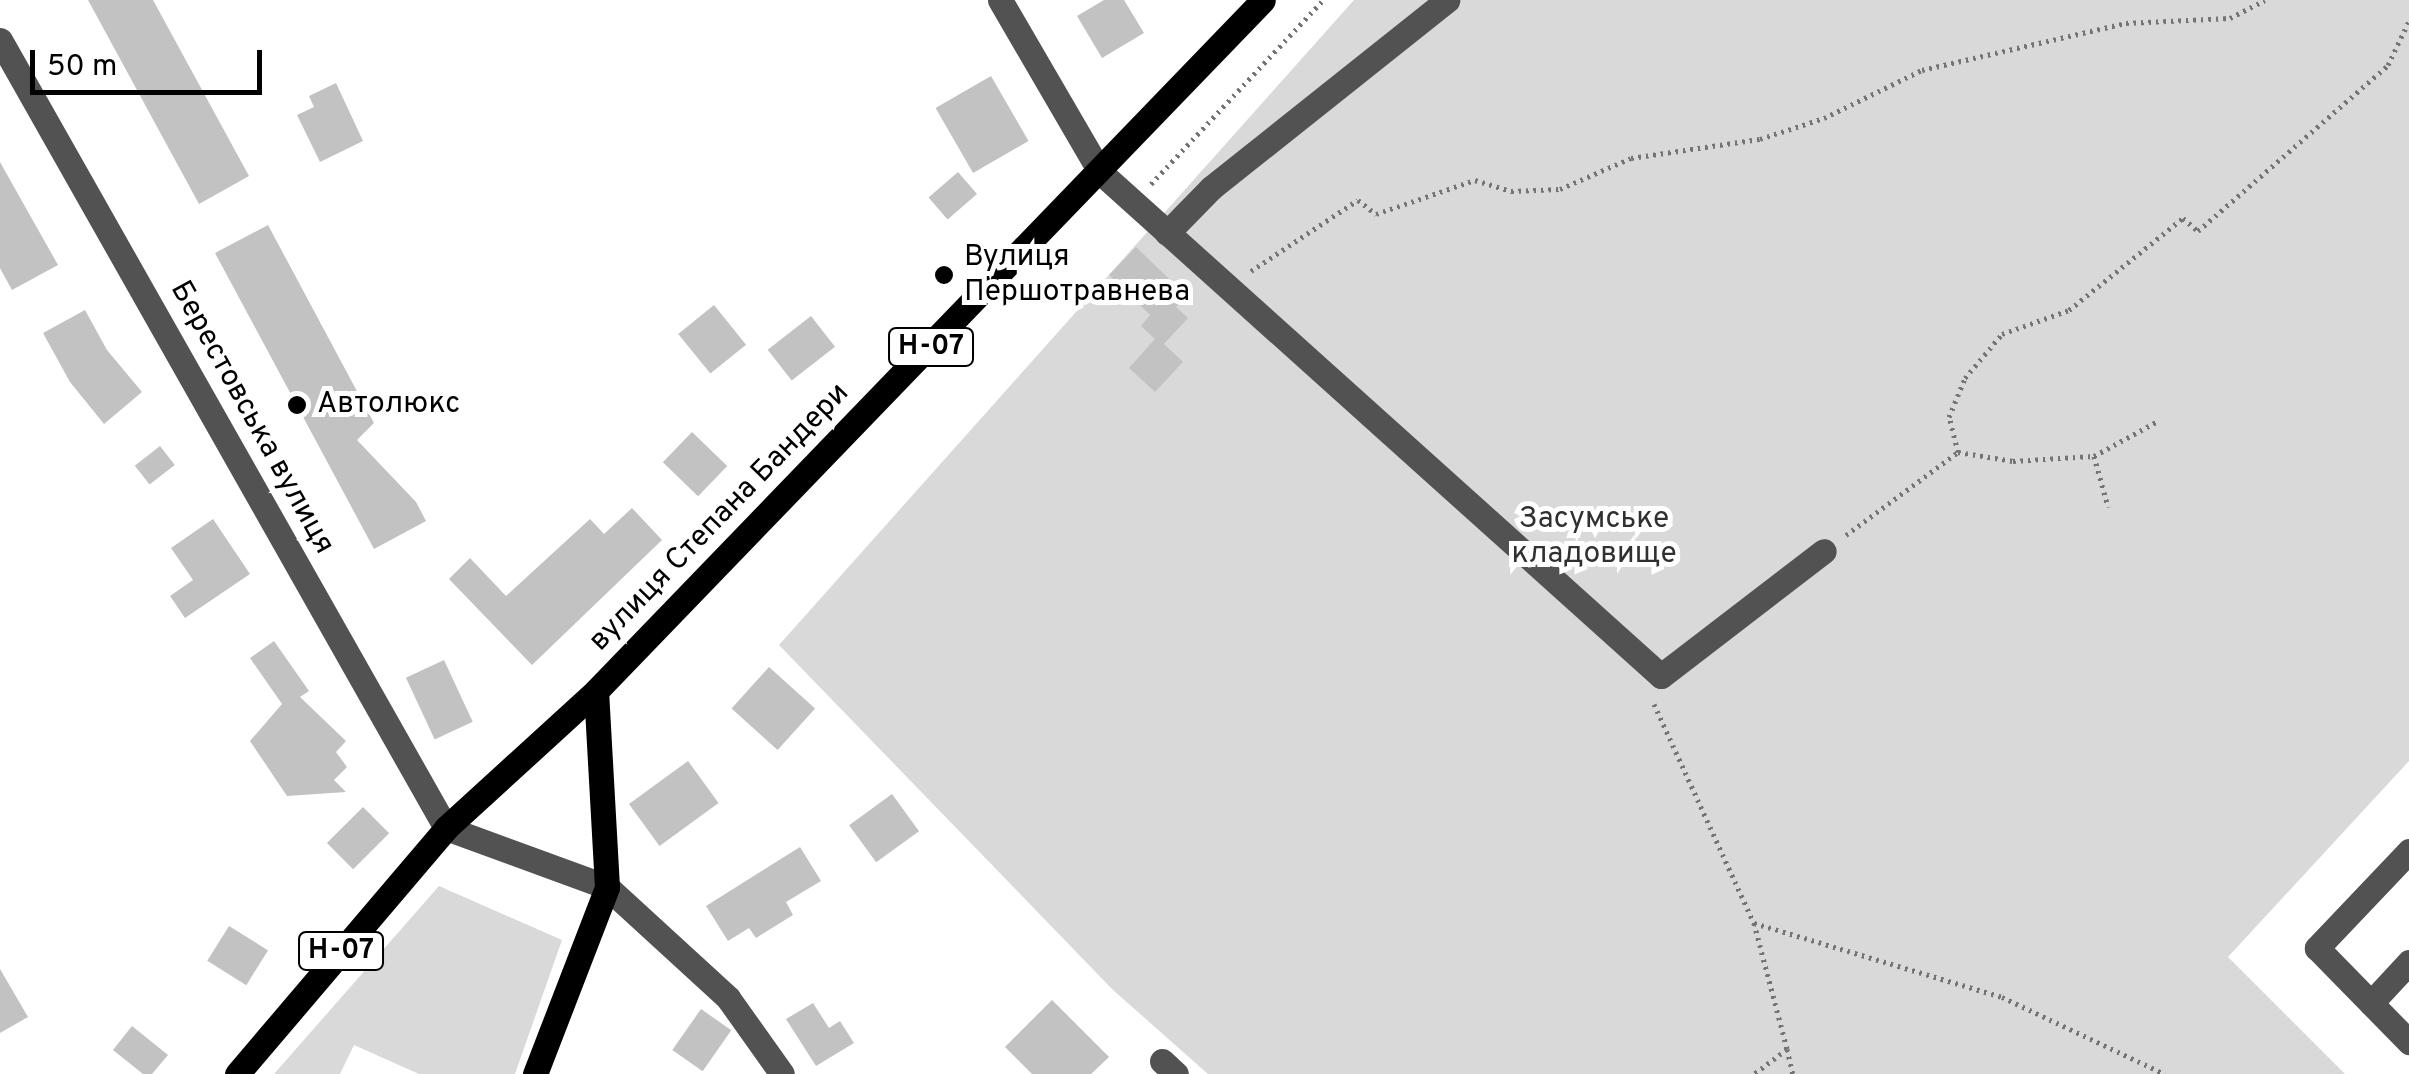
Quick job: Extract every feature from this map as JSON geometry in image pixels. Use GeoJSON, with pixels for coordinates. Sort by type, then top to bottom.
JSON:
{"type":"FeatureCollection","features":[{"type":"Feature","properties":{"kind":"main road","name":"вулиця Степана Бандери"},"geometry":{"type":"LineString","coordinates":[[237,1074],[446,828],[596,692],[1264,0]]}},
{"type":"Feature","properties":{"kind":"main road","name":"вулиця Степана Бандери"},"geometry":{"type":"LineString","coordinates":[[535,1074],[607,888],[596,692]]}},
{"type":"Feature","properties":{"kind":"street"},"geometry":{"type":"LineString","coordinates":[[1000,0],[1100,172],[1661,676],[1824,551]]}},
{"type":"Feature","properties":{"kind":"street"},"geometry":{"type":"LineString","coordinates":[[1167,233],[1211,188],[1447,0]]}},
{"type":"Feature","properties":{"kind":"street","name":"Берестовська вулиця"},"geometry":{"type":"LineString","coordinates":[[0,40],[446,828]]}},
{"type":"Feature","properties":{"kind":"street"},"geometry":{"type":"LineString","coordinates":[[446,828],[607,888],[728,998],[782,1074]]}},
{"type":"Feature","properties":{"kind":"street"},"geometry":{"type":"LineString","coordinates":[[2409,851],[2316,948],[2409,1042]]}},
{"type":"Feature","properties":{"kind":"street"},"geometry":{"type":"LineString","coordinates":[[2371,1003],[2409,962]]}},
{"type":"Feature","properties":{"kind":"path"},"geometry":{"type":"LineString","coordinates":[[1134,203],[1323,0]]}},
{"type":"Feature","properties":{"kind":"path"},"geometry":{"type":"LineString","coordinates":[[1228,286],[1358,200],[1376,214],[1475,180],[1511,191],[1560,189],[1631,158],[1760,138],[1824,118],[1922,70],[2126,23],[2230,18],[2265,0]]}},
{"type":"Feature","properties":{"kind":"path"},"geometry":{"type":"LineString","coordinates":[[1958,452],[1949,417],[1964,378],[2002,334],[2069,310],[2183,218],[2198,231],[2388,65],[2409,21]]}},
{"type":"Feature","properties":{"kind":"path"},"geometry":{"type":"LineString","coordinates":[[1824,551],[1958,452],[2013,462],[2094,456],[2158,420]]}},
{"type":"Feature","properties":{"kind":"path"},"geometry":{"type":"LineString","coordinates":[[2094,456],[2108,508]]}},
{"type":"Feature","properties":{"kind":"path"},"geometry":{"type":"LineString","coordinates":[[1661,676],[1651,698],[1754,923],[1793,1074]]}},
{"type":"Feature","properties":{"kind":"path"},"geometry":{"type":"LineString","coordinates":[[1754,923],[2002,998],[2165,1074]]}},
{"type":"Feature","properties":{"kind":"path"},"geometry":{"type":"LineString","coordinates":[[1754,1074],[1786,1049]]}},
{"type":"Feature","properties":{"kind":"green space","name":"Засумське кладовище"},"geometry":{"type":"Polygon","coordinates":[[[1354,0],[2409,0],[2409,761],[2228,957],[2345,1074],[1208,1074],[1113,990],[779,645],[1354,0]]]}},
{"type":"Feature","properties":{"kind":"green space"},"geometry":{"type":"Polygon","coordinates":[[[439,886],[562,940],[515,1074],[419,1074],[354,1045],[340,1074],[274,1074],[439,886]]]}},
{"type":"Feature","properties":{"kind":"building"},"geometry":{"type":"Polygon","coordinates":[[[88,0],[153,0],[249,176],[199,204],[88,0]]]}},
{"type":"Feature","properties":{"kind":"building"},"geometry":{"type":"Polygon","coordinates":[[[1104,0],[1124,0],[1144,33],[1102,58],[1077,16],[1104,0]]]}},
{"type":"Feature","properties":{"kind":"building"},"geometry":{"type":"Polygon","coordinates":[[[991,76],[1028,141],[973,173],[936,108],[991,76]]]}},
{"type":"Feature","properties":{"kind":"building"},"geometry":{"type":"Polygon","coordinates":[[[336,83],[363,141],[320,162],[297,115],[314,107],[309,96],[336,83]]]}},
{"type":"Feature","properties":{"kind":"building"},"geometry":{"type":"Polygon","coordinates":[[[0,162],[58,265],[12,290],[0,268],[0,162]]]}},
{"type":"Feature","properties":{"kind":"building"},"geometry":{"type":"Polygon","coordinates":[[[958,172],[977,194],[948,219],[929,198],[958,172]]]}},
{"type":"Feature","properties":{"kind":"building"},"geometry":{"type":"Polygon","coordinates":[[[268,225],[374,423],[357,440],[416,502],[426,521],[374,549],[215,253],[268,225]]]}},
{"type":"Feature","properties":{"kind":"building"},"geometry":{"type":"Polygon","coordinates":[[[1136,247],[1187,296],[1176,307],[1188,318],[1164,344],[1183,362],[1155,392],[1129,368],[1155,339],[1141,326],[1150,315],[1109,275],[1136,247]]]}},
{"type":"Feature","properties":{"kind":"building"},"geometry":{"type":"Polygon","coordinates":[[[714,305],[746,345],[710,374],[678,334],[714,305]]]}},
{"type":"Feature","properties":{"kind":"building"},"geometry":{"type":"Polygon","coordinates":[[[85,310],[107,350],[142,392],[104,424],[70,382],[43,333],[85,310]]]}},
{"type":"Feature","properties":{"kind":"building"},"geometry":{"type":"Polygon","coordinates":[[[811,316],[835,347],[792,381],[768,350],[811,316]]]}},
{"type":"Feature","properties":{"kind":"building"},"geometry":{"type":"Polygon","coordinates":[[[692,432],[727,466],[698,496],[663,462],[692,432]]]}},
{"type":"Feature","properties":{"kind":"building"},"geometry":{"type":"Polygon","coordinates":[[[160,446],[175,465],[150,485],[135,466],[160,446]]]}},
{"type":"Feature","properties":{"kind":"building"},"geometry":{"type":"Polygon","coordinates":[[[632,508],[662,540],[532,665],[449,579],[470,558],[506,596],[590,519],[604,534],[632,508]]]}},
{"type":"Feature","properties":{"kind":"building"},"geometry":{"type":"Polygon","coordinates":[[[213,519],[250,574],[185,618],[170,596],[193,580],[171,548],[213,519]]]}},
{"type":"Feature","properties":{"kind":"building"},"geometry":{"type":"Polygon","coordinates":[[[274,641],[309,691],[300,697],[346,741],[336,752],[347,767],[334,780],[346,792],[287,796],[250,741],[282,704],[250,658],[274,641]]]}},
{"type":"Feature","properties":{"kind":"building"},"geometry":{"type":"Polygon","coordinates":[[[444,660],[473,722],[435,739],[406,678],[444,660]]]}},
{"type":"Feature","properties":{"kind":"building"},"geometry":{"type":"Polygon","coordinates":[[[769,667],[815,708],[778,750],[732,709],[769,667]]]}},
{"type":"Feature","properties":{"kind":"building"},"geometry":{"type":"Polygon","coordinates":[[[688,761],[719,803],[660,846],[629,804],[688,761]]]}},
{"type":"Feature","properties":{"kind":"building"},"geometry":{"type":"Polygon","coordinates":[[[892,794],[919,831],[876,862],[849,825],[892,794]]]}},
{"type":"Feature","properties":{"kind":"building"},"geometry":{"type":"Polygon","coordinates":[[[363,807],[389,833],[353,869],[327,843],[363,807]]]}},
{"type":"Feature","properties":{"kind":"building"},"geometry":{"type":"Polygon","coordinates":[[[800,847],[821,881],[786,902],[793,915],[756,938],[749,928],[728,941],[706,906],[800,847]]]}},
{"type":"Feature","properties":{"kind":"building"},"geometry":{"type":"Polygon","coordinates":[[[229,926],[268,950],[246,985],[207,961],[229,926]]]}},
{"type":"Feature","properties":{"kind":"building"},"geometry":{"type":"Polygon","coordinates":[[[0,969],[28,1017],[0,1033],[0,969]]]}},
{"type":"Feature","properties":{"kind":"building"},"geometry":{"type":"Polygon","coordinates":[[[1052,1000],[1109,1057],[1091,1074],[1032,1074],[1005,1047],[1052,1000]]]}},
{"type":"Feature","properties":{"kind":"building"},"geometry":{"type":"Polygon","coordinates":[[[813,1003],[829,1028],[840,1021],[854,1043],[816,1066],[786,1019],[813,1003]]]}},
{"type":"Feature","properties":{"kind":"building"},"geometry":{"type":"Polygon","coordinates":[[[701,1009],[731,1030],[703,1071],[672,1050],[701,1009]]]}},
{"type":"Feature","properties":{"kind":"building"},"geometry":{"type":"Polygon","coordinates":[[[132,1026],[168,1055],[152,1074],[143,1074],[113,1050],[132,1026]]]}},
{"type":"Feature","properties":{"kind":"place","name":"Вулиця Першотравнева"},"geometry":{"type":"Point","coordinates":[944,275]}},
{"type":"Feature","properties":{"kind":"place","name":"Автолюкс"},"geometry":{"type":"Point","coordinates":[297,405]}}]}
